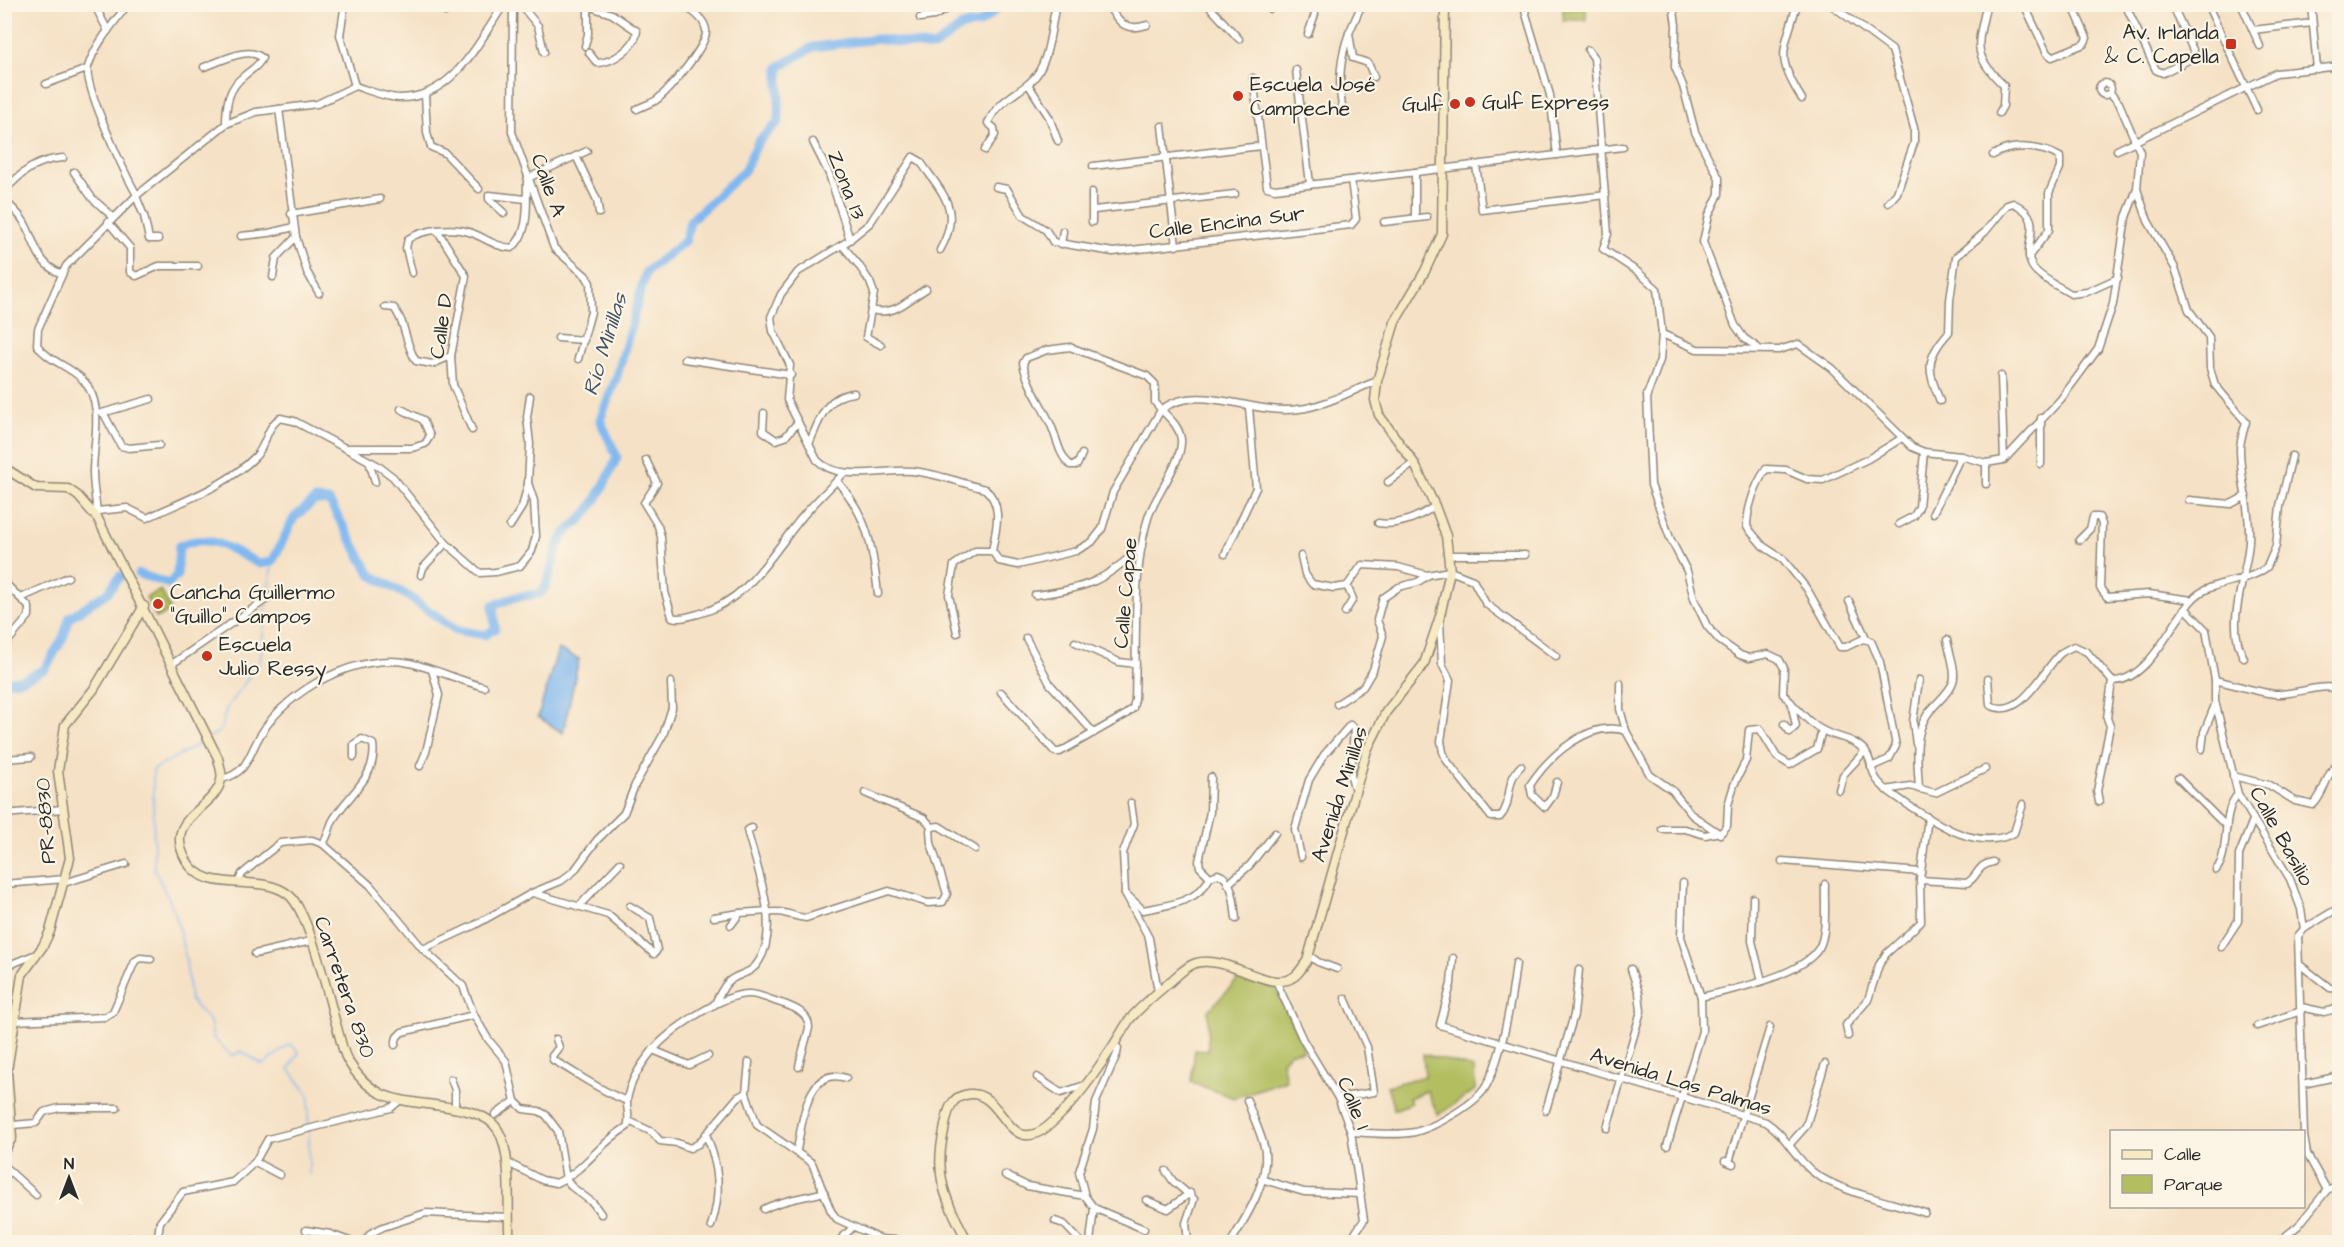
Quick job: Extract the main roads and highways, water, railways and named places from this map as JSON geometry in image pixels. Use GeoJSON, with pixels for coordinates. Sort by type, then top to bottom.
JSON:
{"type":"FeatureCollection","features":[{"type":"Feature","properties":{"kind":"water"},"geometry":{"type":"Polygon","coordinates":[[[558,649],[579,659],[563,733],[538,717],[558,649]]]}},
{"type":"Feature","properties":{"kind":"waterway","name":"Río Minillas"},"geometry":{"type":"LineString","coordinates":[[139,574],[169,584],[177,575],[179,546],[201,541],[221,544],[260,564],[272,562],[294,518],[315,500],[329,501],[371,575],[408,596],[456,630],[485,635],[495,629],[493,605],[516,597],[540,594],[548,581],[555,552],[562,538],[585,515],[603,487],[617,457],[600,420],[617,376],[646,272],[686,240],[690,221],[744,171],[758,142],[779,121],[779,67],[813,47],[877,39],[934,47],[962,26],[979,24],[1003,4]]}},
{"type":"Feature","properties":{"kind":"waterway"},"geometry":{"type":"LineString","coordinates":[[268,596],[272,562]]}},
{"type":"Feature","properties":{"kind":"waterway","name":"Río Minillas"},"geometry":{"type":"LineString","coordinates":[[4,682],[24,679],[45,669],[63,638],[70,617],[108,592],[120,576]]}},
{"type":"Feature","properties":{"kind":"waterway"},"geometry":{"type":"LineString","coordinates":[[210,737],[220,731],[227,707],[260,662],[267,601]]}},
{"type":"Feature","properties":{"kind":"waterway"},"geometry":{"type":"LineString","coordinates":[[206,740],[153,770],[154,869],[175,912],[186,960],[190,1000],[210,1021],[213,1038],[232,1056],[241,1051],[263,1065],[290,1044],[299,1052],[289,1069],[309,1095],[308,1126]]}},
{"type":"Feature","properties":{"kind":"waterway"},"geometry":{"type":"LineString","coordinates":[[309,1131],[309,1175]]}},
{"type":"Feature","properties":{"kind":"place","name":"Av. Irlanda & C. Capella"},"geometry":{"type":"Point","coordinates":[2231,44]}},
{"type":"Feature","properties":{"kind":"place","name":"Escuela José Campeche"},"geometry":{"type":"Point","coordinates":[1238,96]}},
{"type":"Feature","properties":{"kind":"place","name":"Gulf Express"},"geometry":{"type":"Point","coordinates":[1470,102]}},
{"type":"Feature","properties":{"kind":"place","name":"Gulf"},"geometry":{"type":"Point","coordinates":[1455,104]}},
{"type":"Feature","properties":{"kind":"place","name":"Cancha Guillermo \"Guillo\" Campos"},"geometry":{"type":"Point","coordinates":[158,604]}},
{"type":"Feature","properties":{"kind":"place","name":"Escuela Julio Ressy"},"geometry":{"type":"Point","coordinates":[207,656]}}]}
